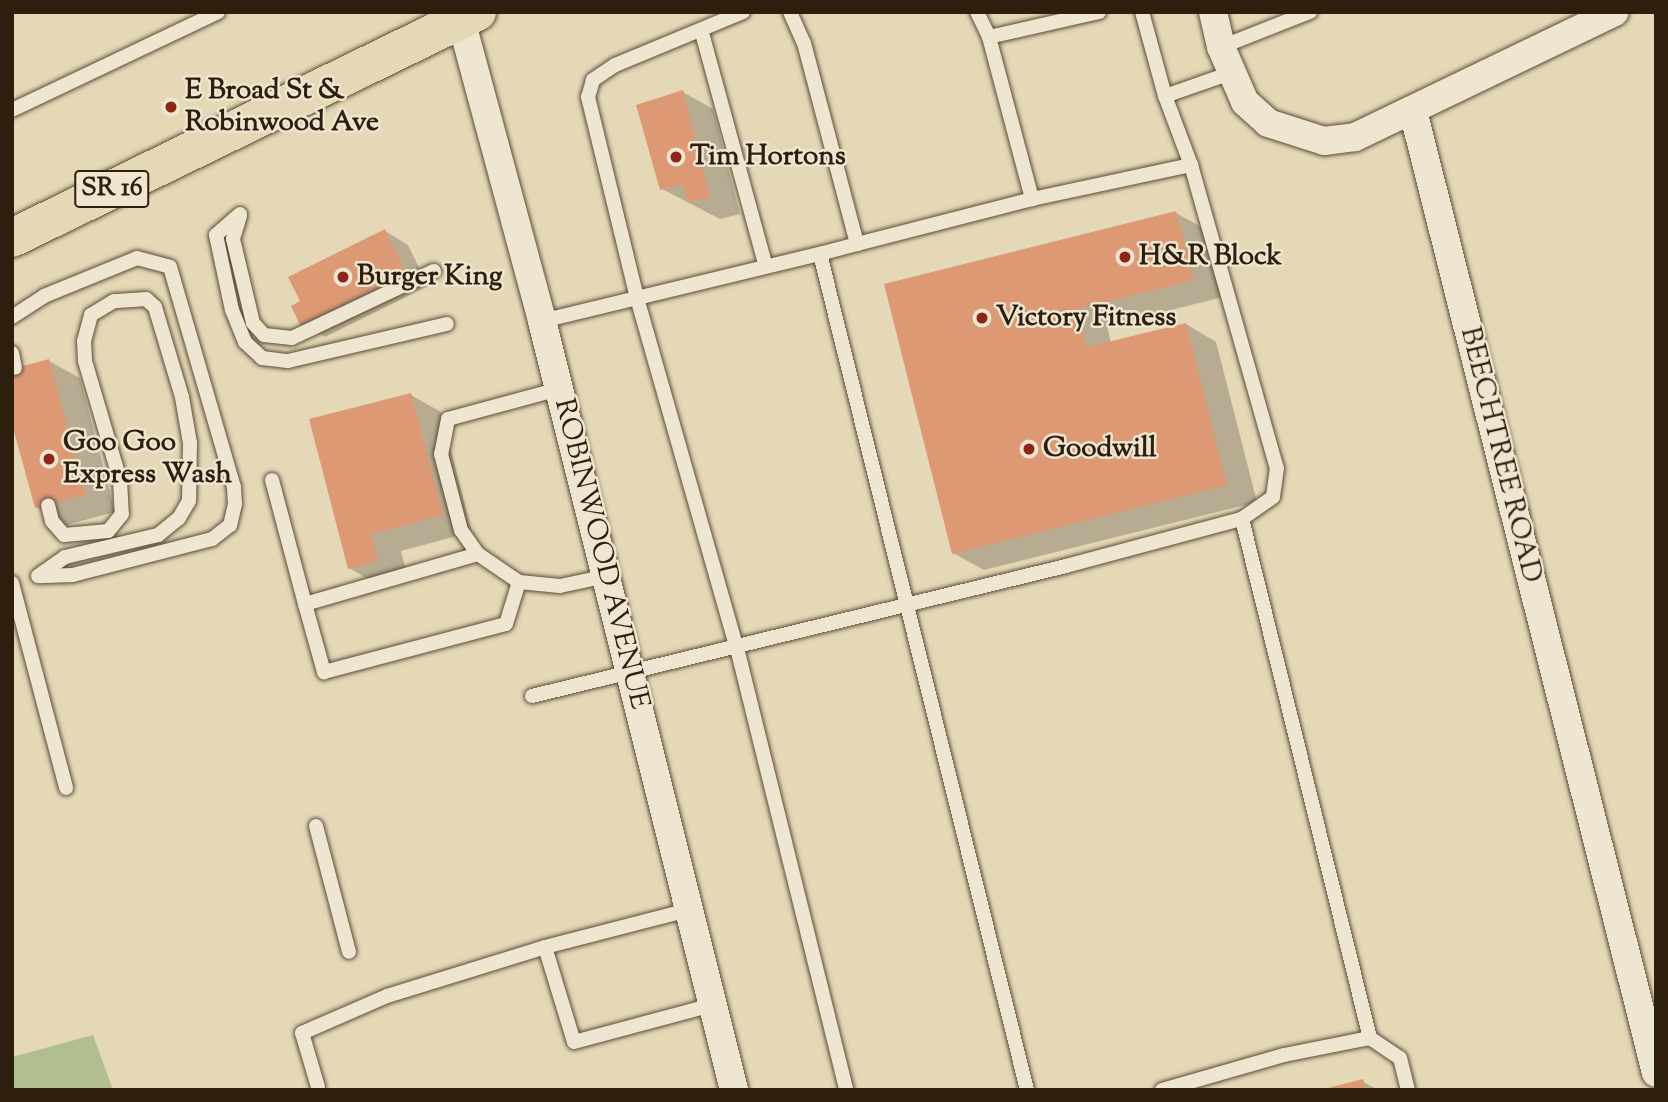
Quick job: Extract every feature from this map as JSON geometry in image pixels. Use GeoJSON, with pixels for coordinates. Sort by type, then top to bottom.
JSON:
{"type":"FeatureCollection","features":[{"type":"Feature","properties":{"kind":"main road","name":"SR 16"},"geometry":{"type":"LineString","coordinates":[[12,238],[465,15]]}},
{"type":"Feature","properties":{"kind":"street"},"geometry":{"type":"LineString","coordinates":[[1213,12],[1226,60],[1245,102],[1268,123],[1324,141],[1355,137],[1615,12]]}},
{"type":"Feature","properties":{"kind":"street","name":"ROBINWOOD AVENUE"},"geometry":{"type":"LineString","coordinates":[[465,15],[734,1090]]}},
{"type":"Feature","properties":{"kind":"street","name":"BEECHTREE ROAD"},"geometry":{"type":"LineString","coordinates":[[1413,111],[1656,1073]]}},
{"type":"Feature","properties":{"kind":"lane"},"geometry":{"type":"LineString","coordinates":[[12,110],[218,12]]}},
{"type":"Feature","properties":{"kind":"lane"},"geometry":{"type":"LineString","coordinates":[[743,12],[702,33],[615,65],[593,80],[588,97],[637,298],[737,648],[846,1090]]}},
{"type":"Feature","properties":{"kind":"lane"},"geometry":{"type":"LineString","coordinates":[[790,12],[804,43],[857,244]]}},
{"type":"Feature","properties":{"kind":"lane"},"geometry":{"type":"LineString","coordinates":[[977,12],[989,37],[1032,199]]}},
{"type":"Feature","properties":{"kind":"lane"},"geometry":{"type":"LineString","coordinates":[[989,37],[1099,12]]}},
{"type":"Feature","properties":{"kind":"lane"},"geometry":{"type":"LineString","coordinates":[[532,696],[630,670],[737,648],[1242,519],[1273,497],[1277,468],[1191,165],[1165,96],[1142,12]]}},
{"type":"Feature","properties":{"kind":"lane"},"geometry":{"type":"LineString","coordinates":[[1165,96],[1310,12]]}},
{"type":"Feature","properties":{"kind":"lane"},"geometry":{"type":"LineString","coordinates":[[702,33],[765,264]]}},
{"type":"Feature","properties":{"kind":"lane"},"geometry":{"type":"LineString","coordinates":[[542,321],[765,264],[820,254],[1032,199],[1191,165]]}},
{"type":"Feature","properties":{"kind":"lane"},"geometry":{"type":"LineString","coordinates":[[434,271],[292,338],[264,335],[253,323],[233,239],[240,214],[216,235],[232,310],[245,342],[262,358],[288,361],[447,324]]}},
{"type":"Feature","properties":{"kind":"lane"},"geometry":{"type":"LineString","coordinates":[[820,254],[903,604],[1027,1090]]}},
{"type":"Feature","properties":{"kind":"lane"},"geometry":{"type":"LineString","coordinates":[[12,317],[44,296],[138,258],[170,267],[235,504],[230,524],[212,539],[73,575],[38,576],[65,557],[159,535],[179,519],[189,501],[190,443],[182,397],[155,307],[146,299],[133,299],[114,301],[92,315],[84,341],[85,361],[120,481],[122,514],[108,531],[64,535],[52,521],[48,505]]}},
{"type":"Feature","properties":{"kind":"lane"},"geometry":{"type":"LineString","coordinates":[[12,353],[15,368]]}},
{"type":"Feature","properties":{"kind":"lane"},"geometry":{"type":"LineString","coordinates":[[559,389],[447,419],[441,454],[461,530],[478,554],[519,582],[560,586],[607,576]]}},
{"type":"Feature","properties":{"kind":"lane"},"geometry":{"type":"LineString","coordinates":[[272,480],[324,672],[506,624],[519,582]]}},
{"type":"Feature","properties":{"kind":"lane"},"geometry":{"type":"LineString","coordinates":[[1242,519],[1370,1038],[1400,1058],[1408,1090]]}},
{"type":"Feature","properties":{"kind":"lane"},"geometry":{"type":"LineString","coordinates":[[305,604],[478,554]]}},
{"type":"Feature","properties":{"kind":"lane"},"geometry":{"type":"LineString","coordinates":[[12,583],[66,788]]}},
{"type":"Feature","properties":{"kind":"lane"},"geometry":{"type":"LineString","coordinates":[[316,826],[349,952]]}},
{"type":"Feature","properties":{"kind":"lane"},"geometry":{"type":"LineString","coordinates":[[318,1087],[302,1033],[387,996],[545,947],[688,910]]}},
{"type":"Feature","properties":{"kind":"lane"},"geometry":{"type":"LineString","coordinates":[[545,947],[573,1042],[712,1005]]}},
{"type":"Feature","properties":{"kind":"lane"},"geometry":{"type":"LineString","coordinates":[[1162,1090],[1283,1055],[1370,1038]]}},
{"type":"Feature","properties":{"kind":"green space"},"geometry":{"type":"Polygon","coordinates":[[[93,1035],[113,1090],[12,1090],[12,1057],[93,1035]]]}},
{"type":"Feature","properties":{"kind":"building","name":"Tim Hortons"},"geometry":{"type":"Polygon","coordinates":[[[683,90],[710,197],[688,202],[683,184],[660,190],[636,105],[683,90]]]}},
{"type":"Feature","properties":{"kind":"building"},"geometry":{"type":"Polygon","coordinates":[[[1176,211],[1194,280],[1077,309],[1087,347],[1186,323],[1227,485],[952,554],[884,284],[1176,211]]]}},
{"type":"Feature","properties":{"kind":"building","name":"Burger King"},"geometry":{"type":"Polygon","coordinates":[[[385,229],[406,273],[300,325],[291,306],[300,301],[288,277],[385,229]]]}},
{"type":"Feature","properties":{"kind":"building","name":"Goo Goo Express Wash"},"geometry":{"type":"Polygon","coordinates":[[[49,359],[86,495],[35,508],[12,424],[12,369],[49,359]]]}},
{"type":"Feature","properties":{"kind":"building"},"geometry":{"type":"Polygon","coordinates":[[[411,393],[443,515],[371,534],[378,561],[348,569],[309,419],[411,393]]]}},
{"type":"Feature","properties":{"kind":"building"},"geometry":{"type":"Polygon","coordinates":[[[1363,1079],[1366,1090],[1324,1090],[1324,1089],[1363,1079]]]}},
{"type":"Feature","properties":{"kind":"place","name":"E Broad St & Robinwood Ave"},"geometry":{"type":"Point","coordinates":[171,107]}},
{"type":"Feature","properties":{"kind":"place","name":"Tim Hortons"},"geometry":{"type":"Point","coordinates":[676,157]}},
{"type":"Feature","properties":{"kind":"place","name":"H&R Block"},"geometry":{"type":"Point","coordinates":[1125,257]}},
{"type":"Feature","properties":{"kind":"place","name":"Burger King"},"geometry":{"type":"Point","coordinates":[343,277]}},
{"type":"Feature","properties":{"kind":"place","name":"Victory Fitness"},"geometry":{"type":"Point","coordinates":[982,318]}},
{"type":"Feature","properties":{"kind":"place","name":"Goodwill"},"geometry":{"type":"Point","coordinates":[1029,449]}},
{"type":"Feature","properties":{"kind":"place","name":"Goo Goo Express Wash"},"geometry":{"type":"Point","coordinates":[49,459]}}]}
